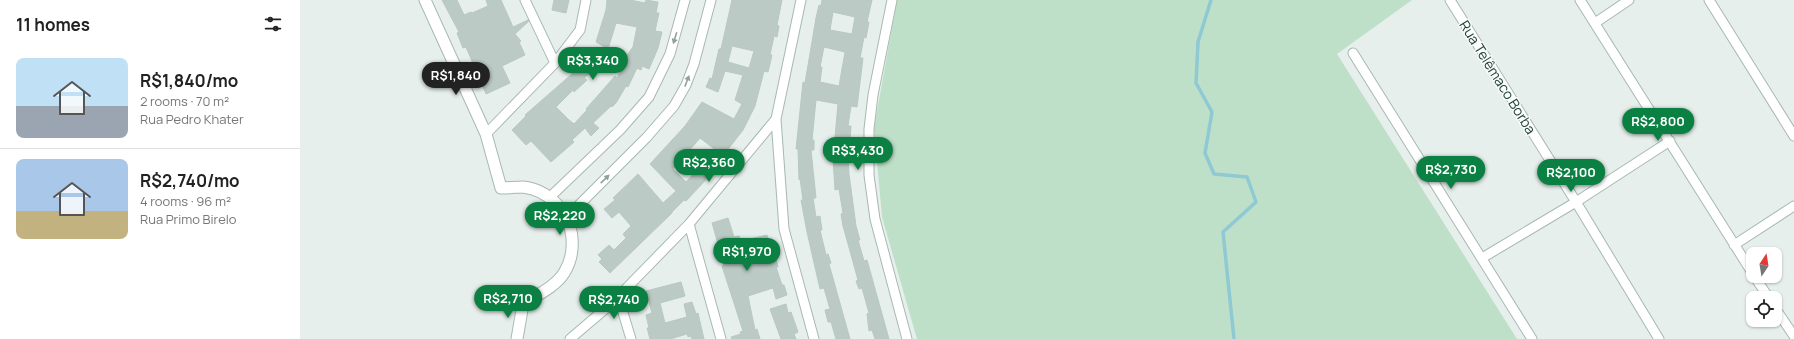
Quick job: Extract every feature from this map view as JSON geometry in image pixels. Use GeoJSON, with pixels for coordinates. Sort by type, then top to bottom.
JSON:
{"type":"FeatureCollection","features":[{"type":"Feature","properties":{"kind":"street"},"geometry":{"type":"LineString","coordinates":[[425,0],[486,134],[501,188],[523,187],[549,198],[559,205],[570,224],[572,241],[568,266],[557,281],[523,304],[517,339]]}},
{"type":"Feature","properties":{"kind":"street"},"geometry":{"type":"LineString","coordinates":[[525,0],[556,63]]}},
{"type":"Feature","properties":{"kind":"street"},"geometry":{"type":"LineString","coordinates":[[486,134],[556,63],[580,30],[586,0]]}},
{"type":"Feature","properties":{"kind":"street"},"geometry":{"type":"LineString","coordinates":[[549,198],[620,130],[649,98],[670,54],[685,0]]}},
{"type":"Feature","properties":{"kind":"street"},"geometry":{"type":"LineString","coordinates":[[567,217],[647,138],[674,106],[686,86],[694,64],[711,0]]}},
{"type":"Feature","properties":{"kind":"street"},"geometry":{"type":"LineString","coordinates":[[801,0],[776,119],[784,229],[814,339]]}},
{"type":"Feature","properties":{"kind":"street"},"geometry":{"type":"LineString","coordinates":[[892,0],[873,95],[869,129],[869,175],[875,219],[907,339]]}},
{"type":"Feature","properties":{"kind":"street","name":"Rua Telêmaco Borba"},"geometry":{"type":"LineString","coordinates":[[1450,0],[1576,202],[1659,339]]}},
{"type":"Feature","properties":{"kind":"street"},"geometry":{"type":"LineString","coordinates":[[1580,0],[1746,263]]}},
{"type":"Feature","properties":{"kind":"street"},"geometry":{"type":"LineString","coordinates":[[1595,23],[1629,0]]}},
{"type":"Feature","properties":{"kind":"street"},"geometry":{"type":"LineString","coordinates":[[1710,0],[1794,136]]}},
{"type":"Feature","properties":{"kind":"street"},"geometry":{"type":"LineString","coordinates":[[1353,53],[1532,339]]}},
{"type":"Feature","properties":{"kind":"street"},"geometry":{"type":"LineString","coordinates":[[570,339],[618,296],[689,224],[776,119]]}},
{"type":"Feature","properties":{"kind":"street"},"geometry":{"type":"LineString","coordinates":[[1482,258],[1576,202],[1670,141]]}},
{"type":"Feature","properties":{"kind":"street"},"geometry":{"type":"LineString","coordinates":[[1734,245],[1794,206]]}},
{"type":"Feature","properties":{"kind":"street"},"geometry":{"type":"LineString","coordinates":[[689,224],[721,339]]}},
{"type":"Feature","properties":{"kind":"street"},"geometry":{"type":"LineString","coordinates":[[618,296],[631,339]]}},
{"type":"Feature","properties":{"kind":"street"},"geometry":{"type":"LineString","coordinates":[[1782,318],[1794,336]]}},
{"type":"Feature","properties":{"kind":"green space"},"geometry":{"type":"Polygon","coordinates":[[[897,0],[1412,0],[1337,54],[1517,339],[917,339],[882,217],[874,128],[897,0]]]}},
{"type":"Feature","properties":{"kind":"building"},"geometry":{"type":"Polygon","coordinates":[[[442,0],[457,0],[464,15],[488,6],[486,0],[501,0],[513,27],[528,20],[529,21],[515,34],[521,41],[519,42],[525,55],[502,66],[510,83],[486,94],[466,47],[463,48],[457,33],[459,32],[442,0]]]}},
{"type":"Feature","properties":{"kind":"building"},"geometry":{"type":"Polygon","coordinates":[[[554,0],[569,0],[566,13],[552,10],[554,0]]]}},
{"type":"Feature","properties":{"kind":"building"},"geometry":{"type":"Polygon","coordinates":[[[607,0],[630,0],[645,3],[646,0],[658,2],[656,13],[659,13],[655,31],[662,32],[658,48],[649,69],[642,66],[641,70],[637,68],[628,87],[626,86],[616,103],[593,123],[599,128],[591,136],[585,128],[572,140],[574,142],[551,162],[531,141],[526,145],[512,130],[526,116],[525,115],[573,73],[572,72],[591,54],[601,63],[584,78],[587,80],[574,92],[573,90],[556,107],[569,120],[574,124],[615,76],[617,78],[626,61],[624,59],[633,47],[637,27],[616,23],[608,49],[596,42],[606,10],[607,0]]]}},
{"type":"Feature","properties":{"kind":"building"},"geometry":{"type":"Polygon","coordinates":[[[732,0],[782,0],[777,25],[779,26],[777,37],[774,36],[768,72],[764,71],[755,106],[743,130],[719,161],[722,164],[686,201],[684,200],[610,273],[599,262],[602,259],[598,255],[609,245],[614,250],[626,238],[623,234],[631,226],[619,212],[612,218],[604,209],[615,200],[613,198],[638,174],[663,203],[676,191],[650,164],[685,126],[702,102],[734,119],[742,104],[735,100],[743,75],[725,71],[718,92],[706,87],[710,78],[712,79],[719,49],[721,49],[732,0]],[[732,46],[728,62],[749,68],[754,51],[732,46]],[[700,138],[673,169],[686,182],[700,167],[702,169],[717,151],[700,138]]]}},
{"type":"Feature","properties":{"kind":"building"},"geometry":{"type":"Polygon","coordinates":[[[822,0],[872,0],[867,22],[869,22],[866,38],[864,37],[860,58],[863,58],[857,107],[851,106],[848,126],[851,126],[850,141],[857,141],[857,153],[848,154],[849,174],[856,226],[860,240],[858,240],[864,261],[867,260],[889,339],[875,339],[872,330],[869,331],[867,314],[869,313],[862,288],[859,289],[856,281],[858,280],[843,226],[841,214],[843,213],[839,189],[835,190],[833,159],[838,104],[816,100],[812,140],[814,140],[814,150],[811,150],[816,198],[813,198],[816,217],[820,216],[822,230],[820,230],[826,255],[828,254],[831,263],[829,264],[850,339],[836,339],[831,322],[828,322],[825,310],[830,309],[824,288],[820,289],[807,232],[801,200],[803,200],[800,179],[799,180],[798,149],[796,149],[803,82],[805,83],[819,5],[821,6],[822,0]],[[833,12],[830,30],[852,34],[855,17],[833,12]],[[824,47],[820,67],[822,67],[820,82],[839,86],[845,52],[824,47]]]}},
{"type":"Feature","properties":{"kind":"building"},"geometry":{"type":"Polygon","coordinates":[[[728,218],[734,237],[739,236],[741,241],[767,235],[771,251],[774,251],[778,267],[776,267],[782,285],[784,285],[787,295],[776,299],[773,288],[748,296],[755,330],[757,329],[760,339],[732,339],[731,337],[741,334],[740,332],[743,331],[722,266],[724,265],[712,223],[728,218]]]}},
{"type":"Feature","properties":{"kind":"building"},"geometry":{"type":"Polygon","coordinates":[[[681,282],[685,296],[660,303],[665,323],[687,317],[684,304],[692,302],[696,314],[698,313],[704,339],[692,339],[691,336],[688,337],[687,334],[670,339],[650,339],[646,315],[652,313],[646,291],[681,282]]]}},
{"type":"Feature","properties":{"kind":"building"},"geometry":{"type":"Polygon","coordinates":[[[786,304],[788,313],[791,312],[798,332],[794,334],[796,339],[781,339],[770,309],[786,304]]]}},
{"type":"Feature","properties":{"kind":"waterway"},"geometry":{"type":"LineString","coordinates":[[1211,0],[1198,42],[1196,83],[1212,112],[1205,153],[1214,174],[1247,177],[1256,202],[1223,232],[1234,339]]}}]}
